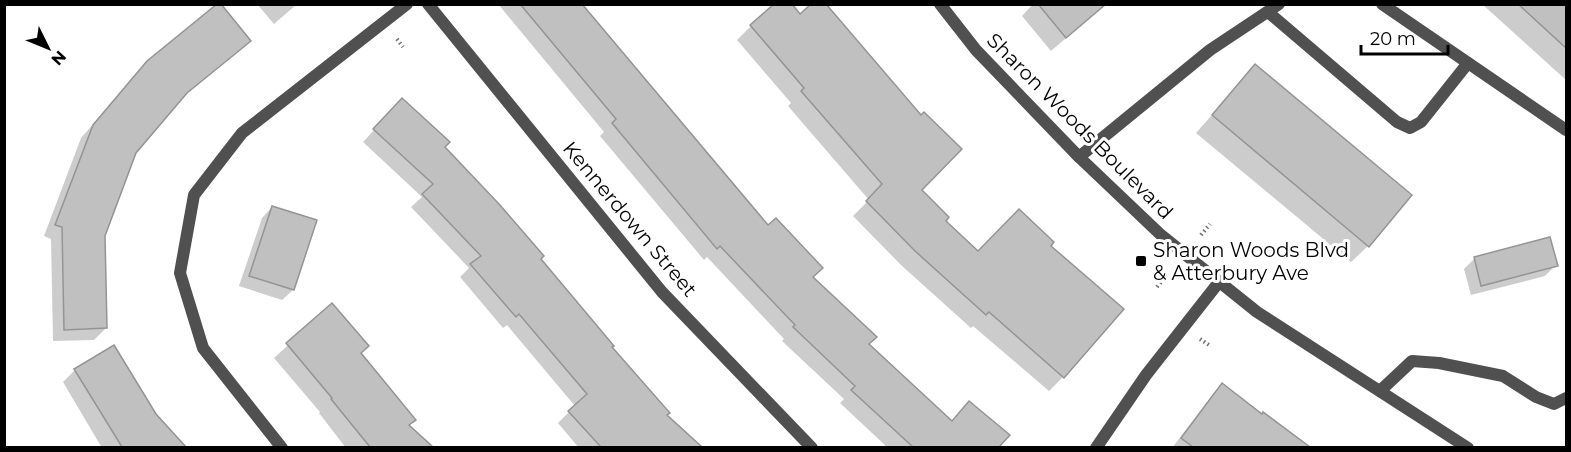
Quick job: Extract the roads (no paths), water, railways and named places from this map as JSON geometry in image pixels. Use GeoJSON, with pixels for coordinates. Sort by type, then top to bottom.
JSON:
{"type":"FeatureCollection","features":[{"type":"Feature","properties":{"kind":"street"},"geometry":{"type":"LineString","coordinates":[[282,447],[203,348],[180,273],[194,195],[242,133],[407,4]]}},
{"type":"Feature","properties":{"kind":"street","name":"Kennerdown Street"},"geometry":{"type":"LineString","coordinates":[[428,4],[662,292],[812,447]]}},
{"type":"Feature","properties":{"kind":"street","name":"Sharon Woods Boulevard"},"geometry":{"type":"LineString","coordinates":[[940,4],[976,50],[1079,157],[1161,235],[1257,312],[1468,447]]}},
{"type":"Feature","properties":{"kind":"street"},"geometry":{"type":"LineString","coordinates":[[1079,157],[1210,50],[1279,4]]}},
{"type":"Feature","properties":{"kind":"street"},"geometry":{"type":"LineString","coordinates":[[1382,4],[1566,130]]}},
{"type":"Feature","properties":{"kind":"street"},"geometry":{"type":"LineString","coordinates":[[1268,12],[1397,122],[1410,128],[1421,122],[1468,63]]}},
{"type":"Feature","properties":{"kind":"street"},"geometry":{"type":"LineString","coordinates":[[1096,447],[1146,375],[1219,282]]}},
{"type":"Feature","properties":{"kind":"street"},"geometry":{"type":"LineString","coordinates":[[1380,391],[1412,361],[1439,363],[1503,376],[1536,398],[1554,404],[1566,398]]}},
{"type":"Feature","properties":{"kind":"place","name":"Sharon Woods Blvd & Atterbury Ave"},"geometry":{"type":"Point","coordinates":[1141,261]}}]}
